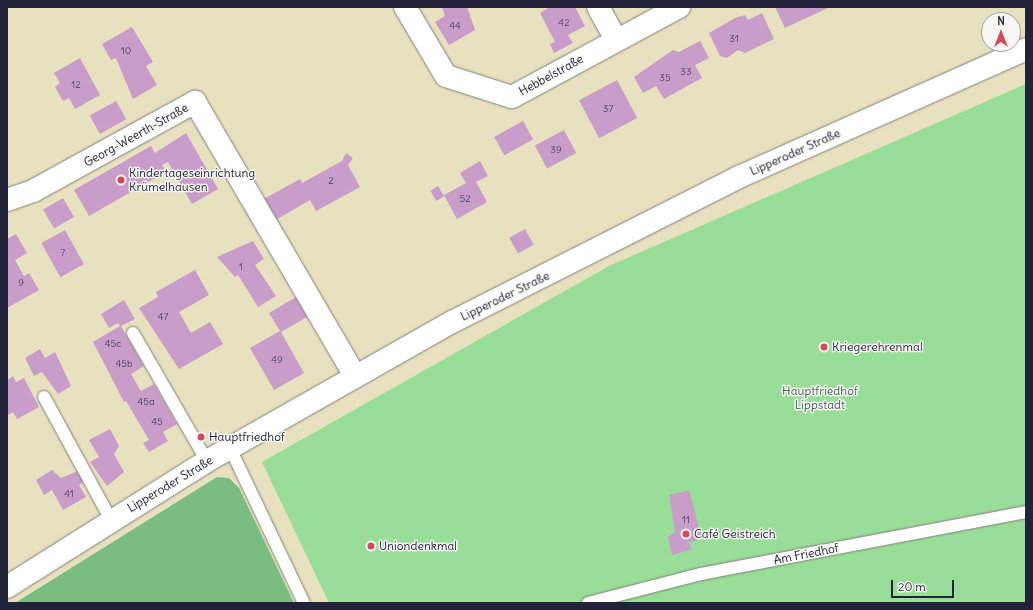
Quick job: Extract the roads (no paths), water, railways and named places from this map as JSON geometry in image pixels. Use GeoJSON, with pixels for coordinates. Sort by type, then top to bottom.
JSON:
{"type":"FeatureCollection","features":[{"type":"Feature","properties":{"kind":"main road","name":"Hebbelstraße"},"geometry":{"type":"LineString","coordinates":[[405,7],[446,76],[512,97],[679,7]]}},
{"type":"Feature","properties":{"kind":"main road"},"geometry":{"type":"LineString","coordinates":[[598,7],[616,40]]}},
{"type":"Feature","properties":{"kind":"main road","name":"Lipperoder Straße"},"geometry":{"type":"LineString","coordinates":[[7,588],[111,520],[207,461],[452,322],[739,177],[1026,49]]}},
{"type":"Feature","properties":{"kind":"main road","name":"Georg-Weerth-Straße"},"geometry":{"type":"LineString","coordinates":[[7,200],[33,191],[194,102],[355,376]]}},
{"type":"Feature","properties":{"kind":"lane"},"geometry":{"type":"LineString","coordinates":[[133,333],[207,461]]}},
{"type":"Feature","properties":{"kind":"lane"},"geometry":{"type":"LineString","coordinates":[[44,397],[111,520]]}},
{"type":"Feature","properties":{"kind":"lane"},"geometry":{"type":"LineString","coordinates":[[230,448],[304,603]]}},
{"type":"Feature","properties":{"kind":"lane","name":"Am Friedhof"},"geometry":{"type":"LineString","coordinates":[[588,603],[701,574],[1026,512]]}},
{"type":"Feature","properties":{"kind":"place","name":"Kindertageseinrichtung Krümelhausen"},"geometry":{"type":"Point","coordinates":[121,180]}},
{"type":"Feature","properties":{"kind":"place","name":"Kriegerehrenmal"},"geometry":{"type":"Point","coordinates":[824,347]}},
{"type":"Feature","properties":{"kind":"place","name":"Hauptfriedhof"},"geometry":{"type":"Point","coordinates":[201,437]}},
{"type":"Feature","properties":{"kind":"place","name":"Café Geistreich"},"geometry":{"type":"Point","coordinates":[686,534]}},
{"type":"Feature","properties":{"kind":"place","name":"Uniondenkmal"},"geometry":{"type":"Point","coordinates":[371,546]}},
{"type":"Feature","properties":{"kind":"park label","name":"Hauptfriedhof Lippstadt"},"geometry":{"type":"Point","coordinates":[820,398]}}]}
